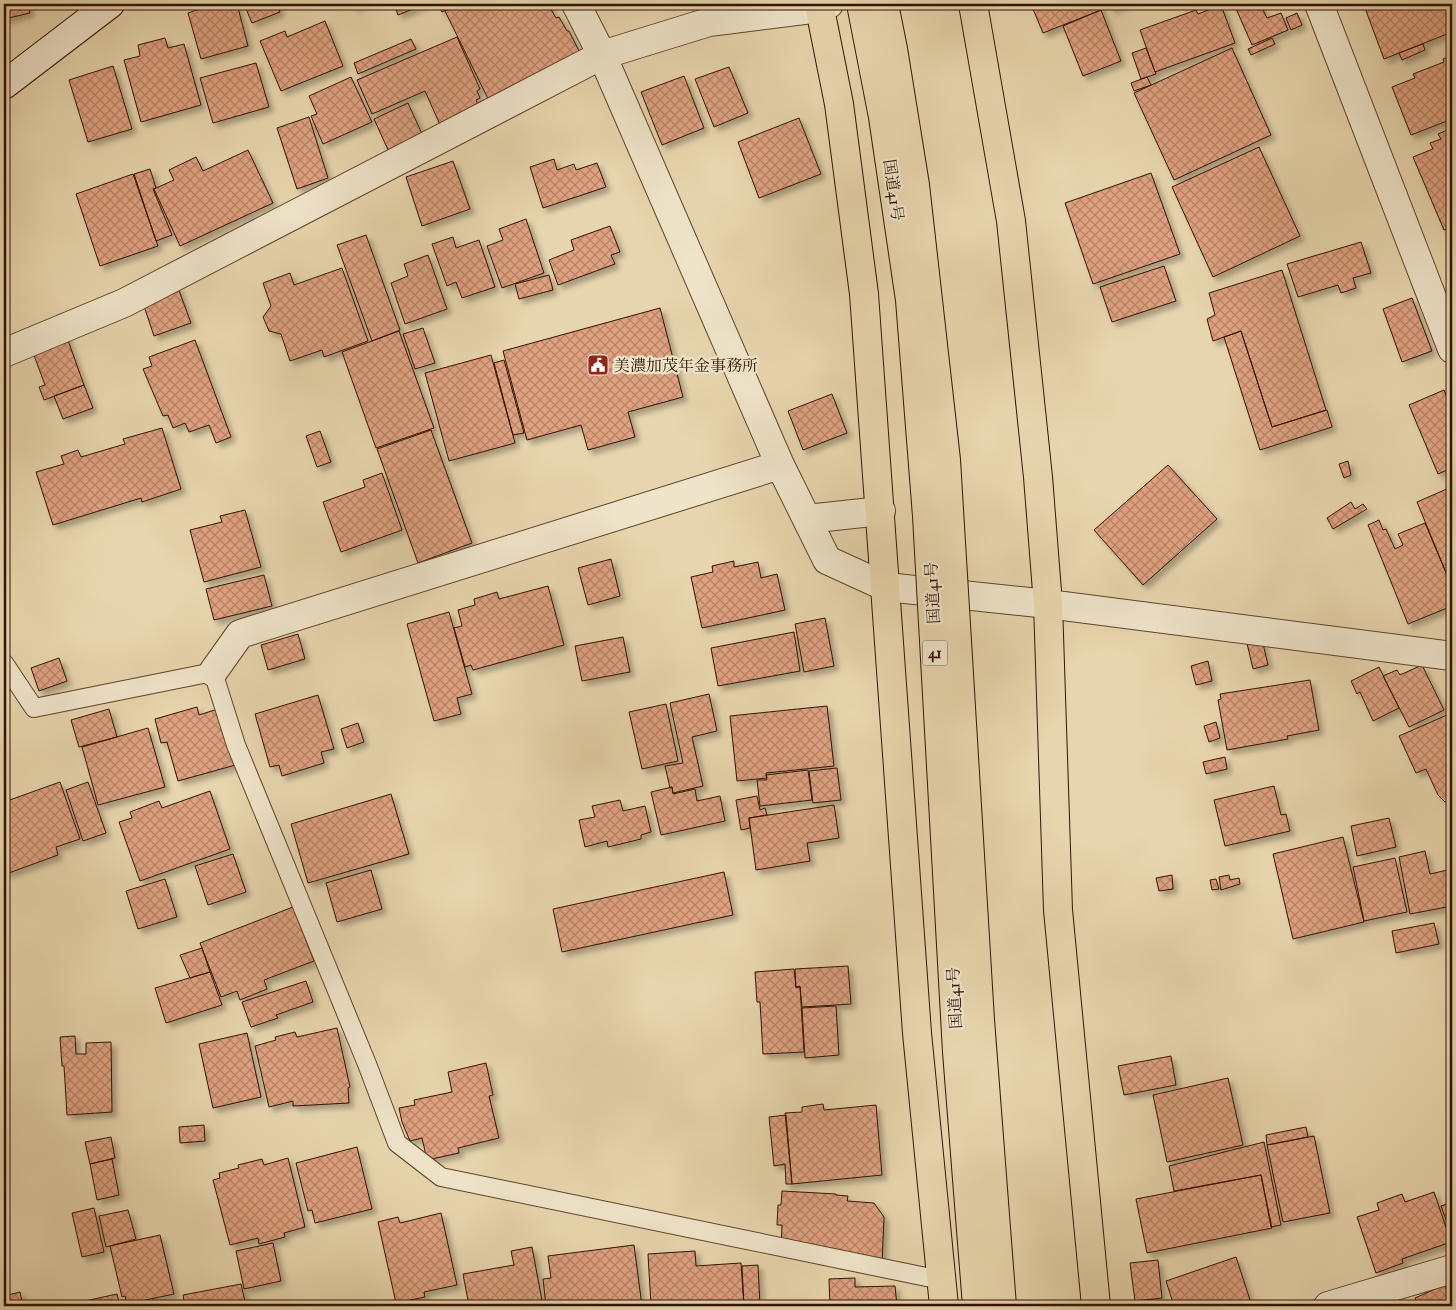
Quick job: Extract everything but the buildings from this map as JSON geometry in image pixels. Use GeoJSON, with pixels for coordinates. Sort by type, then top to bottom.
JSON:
{"type":"FeatureCollection","features":[{"type":"Feature","properties":{"kind":"highway","name":"国道41号"},"geometry":{"type":"LineString","coordinates":[[861,4],[883,117],[910,300],[927,516],[957,1052],[977,1306]]}},
{"type":"Feature","properties":{"kind":"highway","name":"国道41号"},"geometry":{"type":"LineString","coordinates":[[884,4],[916,185],[946,460],[980,1020],[1002,1306]]}},
{"type":"Feature","properties":{"kind":"highway"},"geometry":{"type":"LineString","coordinates":[[973,4],[1012,221],[1038,477],[1048,604],[1058,910],[1096,1306]]}},
{"type":"Feature","properties":{"kind":"highway"},"geometry":{"type":"LineString","coordinates":[[823,5],[839,104],[864,294],[917,1033],[943,1293]]}},
{"type":"Feature","properties":{"kind":"street"},"geometry":{"type":"LineString","coordinates":[[4,85],[110,4]]}},
{"type":"Feature","properties":{"kind":"street"},"geometry":{"type":"LineString","coordinates":[[576,4],[602,55],[780,465],[827,560],[886,587],[1048,604],[1452,656]]}},
{"type":"Feature","properties":{"kind":"street"},"geometry":{"type":"LineString","coordinates":[[1319,4],[1452,349]]}},
{"type":"Feature","properties":{"kind":"street"},"geometry":{"type":"LineString","coordinates":[[4,353],[124,303],[602,55],[709,22],[823,5]]}},
{"type":"Feature","properties":{"kind":"street"},"geometry":{"type":"LineString","coordinates":[[213,672],[240,634],[780,465]]}},
{"type":"Feature","properties":{"kind":"street"},"geometry":{"type":"LineString","coordinates":[[807,519],[880,511]]}},
{"type":"Feature","properties":{"kind":"street"},"geometry":{"type":"LineString","coordinates":[[1328,1306],[1452,1269]]}},
{"type":"Feature","properties":{"kind":"lane"},"geometry":{"type":"LineString","coordinates":[[4,663],[34,708],[213,672],[236,746],[368,1064],[397,1143],[441,1177],[943,1293]]}},
{"type":"Feature","properties":{"kind":"place","name":"美濃加茂年金事務所"},"geometry":{"type":"Point","coordinates":[598,365]}}]}
